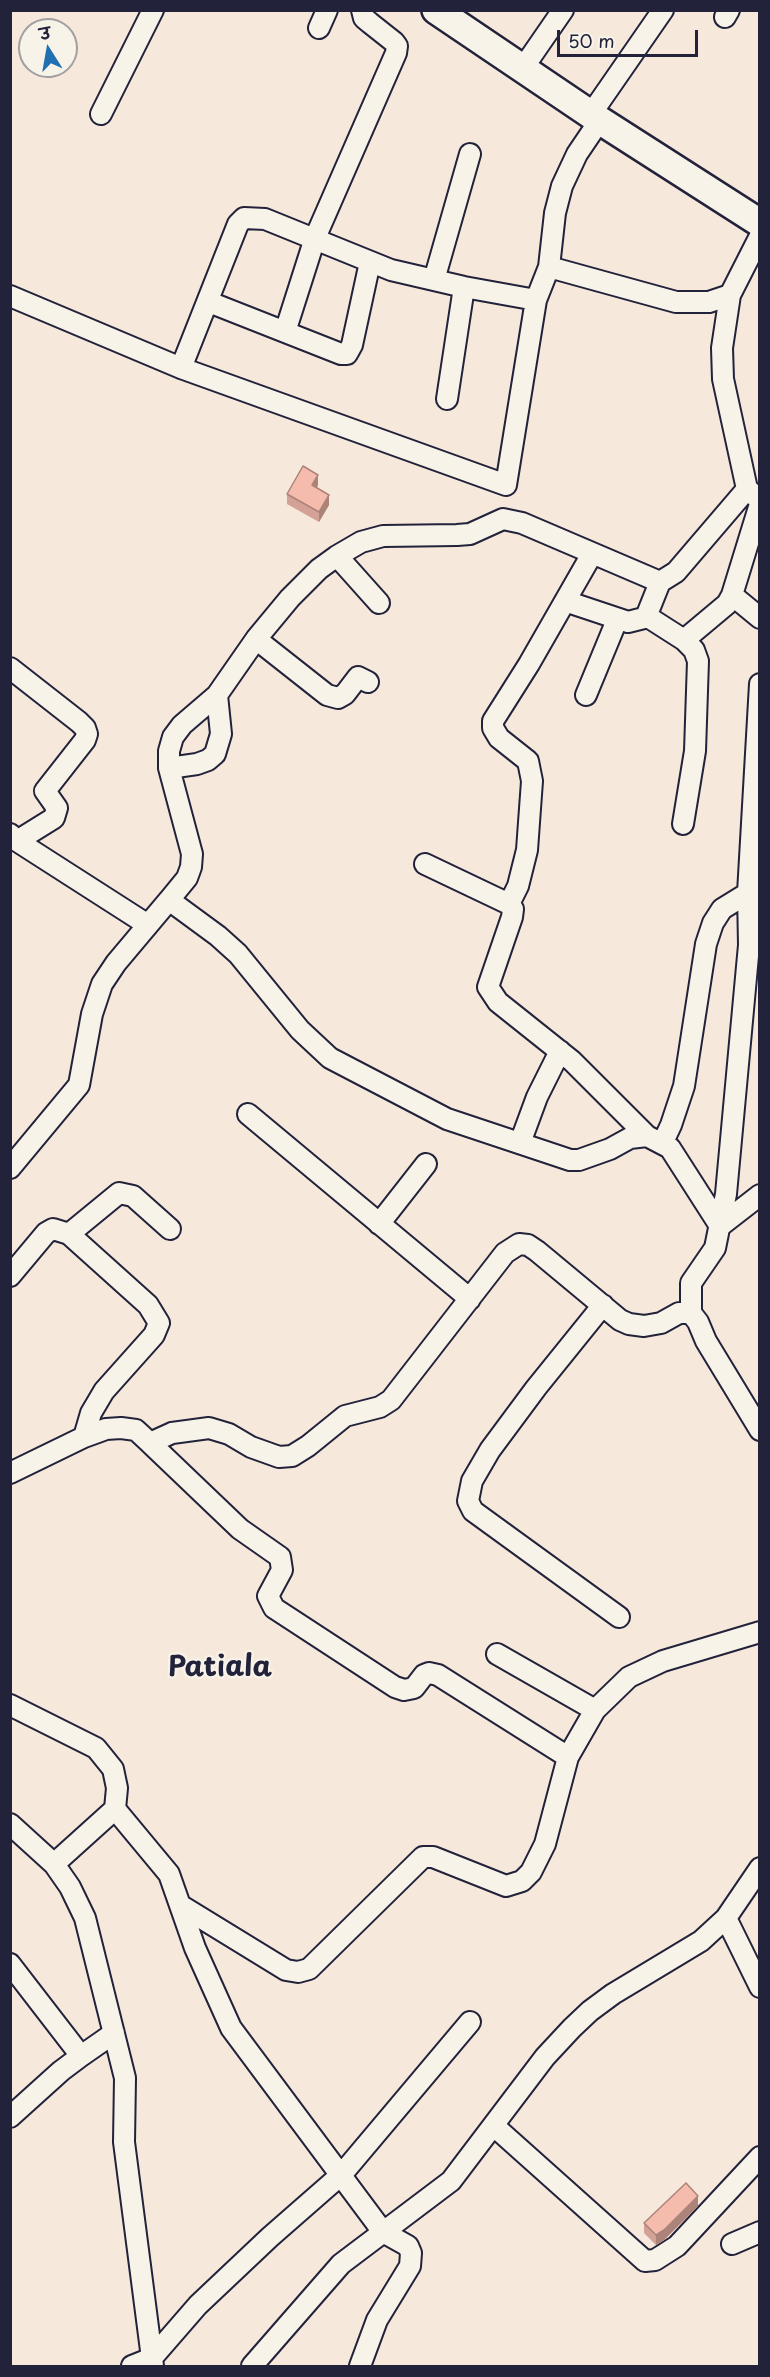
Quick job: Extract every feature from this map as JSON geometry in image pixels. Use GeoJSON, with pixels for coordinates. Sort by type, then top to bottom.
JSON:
{"type":"FeatureCollection","features":[{"type":"Feature","properties":{"kind":"street"},"geometry":{"type":"LineString","coordinates":[[101,114],[153,10]]}},
{"type":"Feature","properties":{"kind":"street"},"geometry":{"type":"LineString","coordinates":[[285,332],[315,238],[396,53],[397,46],[394,42],[364,18],[362,10]]}},
{"type":"Feature","properties":{"kind":"street"},"geometry":{"type":"LineString","coordinates":[[436,10],[759,223]]}},
{"type":"Feature","properties":{"kind":"street"},"geometry":{"type":"LineString","coordinates":[[523,68],[563,10]]}},
{"type":"Feature","properties":{"kind":"street"},"geometry":{"type":"LineString","coordinates":[[503,519],[506,485],[537,300],[549,267],[555,213],[562,186],[595,117],[663,10]]}},
{"type":"Feature","properties":{"kind":"street"},"geometry":{"type":"LineString","coordinates":[[434,280],[470,154]]}},
{"type":"Feature","properties":{"kind":"street"},"geometry":{"type":"LineString","coordinates":[[181,368],[238,225],[244,218],[265,219],[370,262],[434,280],[537,300]]}},
{"type":"Feature","properties":{"kind":"street"},"geometry":{"type":"LineString","coordinates":[[684,640],[721,610],[732,596],[755,498],[723,379],[722,348],[730,295],[759,236]]}},
{"type":"Feature","properties":{"kind":"street"},"geometry":{"type":"LineString","coordinates":[[208,302],[340,354],[346,354],[352,345],[370,262]]}},
{"type":"Feature","properties":{"kind":"street"},"geometry":{"type":"LineString","coordinates":[[549,267],[676,302],[710,302],[730,295]]}},
{"type":"Feature","properties":{"kind":"street"},"geometry":{"type":"LineString","coordinates":[[447,399],[464,287]]}},
{"type":"Feature","properties":{"kind":"street"},"geometry":{"type":"LineString","coordinates":[[10,296],[181,368],[506,485]]}},
{"type":"Feature","properties":{"kind":"street"},"geometry":{"type":"LineString","coordinates":[[648,617],[660,582],[676,572],[755,498]]}},
{"type":"Feature","properties":{"kind":"street"},"geometry":{"type":"LineString","coordinates":[[10,1168],[80,1085],[92,1014],[102,984],[186,878],[191,867],[192,854],[169,768],[169,751],[173,737],[182,725],[217,695],[256,639],[304,583],[337,556],[361,542],[382,536],[470,534],[503,519],[522,524],[660,582]]}},
{"type":"Feature","properties":{"kind":"street"},"geometry":{"type":"LineString","coordinates":[[509,904],[518,886],[526,850],[532,781],[528,761],[498,738],[493,728],[493,721],[592,554]]}},
{"type":"Feature","properties":{"kind":"street"},"geometry":{"type":"LineString","coordinates":[[337,556],[379,603]]}},
{"type":"Feature","properties":{"kind":"street"},"geometry":{"type":"LineString","coordinates":[[732,596],[759,618]]}},
{"type":"Feature","properties":{"kind":"street"},"geometry":{"type":"LineString","coordinates":[[565,601],[617,620],[633,622],[648,617]]}},
{"type":"Feature","properties":{"kind":"street"},"geometry":{"type":"LineString","coordinates":[[648,617],[684,640],[694,650],[699,661],[694,751],[683,824]]}},
{"type":"Feature","properties":{"kind":"street"},"geometry":{"type":"LineString","coordinates":[[586,695],[617,620]]}},
{"type":"Feature","properties":{"kind":"street"},"geometry":{"type":"LineString","coordinates":[[256,639],[327,695],[338,698],[345,694],[358,677],[368,682]]}},
{"type":"Feature","properties":{"kind":"street"},"geometry":{"type":"LineString","coordinates":[[10,668],[79,722],[87,734],[85,740],[45,791],[57,808],[54,818],[14,838]]}},
{"type":"Feature","properties":{"kind":"street"},"geometry":{"type":"LineString","coordinates":[[759,684],[748,893],[749,945],[726,1194],[715,1248],[691,1283],[691,1313],[759,1430]]}},
{"type":"Feature","properties":{"kind":"street"},"geometry":{"type":"LineString","coordinates":[[169,768],[197,764],[208,760],[215,754],[221,734],[217,695]]}},
{"type":"Feature","properties":{"kind":"street"},"geometry":{"type":"LineString","coordinates":[[14,838],[148,925]]}},
{"type":"Feature","properties":{"kind":"street"},"geometry":{"type":"LineString","coordinates":[[425,864],[509,904],[513,909],[512,917],[488,987],[498,1002],[560,1051],[655,1139],[670,1148],[720,1226]]}},
{"type":"Feature","properties":{"kind":"street"},"geometry":{"type":"LineString","coordinates":[[169,900],[218,936],[238,954],[300,1030],[330,1058],[447,1119],[570,1160],[579,1160],[610,1149],[630,1138],[655,1139],[672,1125],[684,1086],[706,944],[712,923],[722,909],[748,893]]}},
{"type":"Feature","properties":{"kind":"street"},"geometry":{"type":"LineString","coordinates":[[520,1143],[537,1097],[560,1051]]}},
{"type":"Feature","properties":{"kind":"street"},"geometry":{"type":"LineString","coordinates":[[248,1114],[470,1299]]}},
{"type":"Feature","properties":{"kind":"street"},"geometry":{"type":"LineString","coordinates":[[379,1224],[426,1164]]}},
{"type":"Feature","properties":{"kind":"street"},"geometry":{"type":"LineString","coordinates":[[69,1234],[108,1200],[123,1192],[133,1196],[170,1230]]}},
{"type":"Feature","properties":{"kind":"street"},"geometry":{"type":"LineString","coordinates":[[720,1226],[759,1195]]}},
{"type":"Feature","properties":{"kind":"street"},"geometry":{"type":"LineString","coordinates":[[10,1276],[46,1233],[53,1229],[69,1234],[148,1305],[159,1323],[154,1335],[104,1391],[92,1413],[84,1437]]}},
{"type":"Feature","properties":{"kind":"street"},"geometry":{"type":"LineString","coordinates":[[150,1443],[172,1432],[209,1428],[229,1434],[251,1447],[279,1457],[292,1456],[345,1416],[380,1407],[391,1400],[505,1253],[519,1244],[528,1245],[537,1251],[620,1320],[644,1326],[661,1323],[679,1313],[691,1313]]}},
{"type":"Feature","properties":{"kind":"street"},"geometry":{"type":"LineString","coordinates":[[603,1305],[536,1388],[490,1450],[472,1481],[468,1501],[473,1510],[619,1617]]}},
{"type":"Feature","properties":{"kind":"street"},"geometry":{"type":"LineString","coordinates":[[10,1473],[105,1429],[136,1430],[233,1523],[280,1557],[282,1570],[268,1596],[274,1608],[394,1688],[405,1690],[414,1688],[424,1675],[429,1673],[438,1675],[568,1757]]}},
{"type":"Feature","properties":{"kind":"street"},"geometry":{"type":"LineString","coordinates":[[180,1905],[286,1970],[298,1972],[309,1969],[423,1857],[433,1857],[507,1886],[522,1881],[531,1872],[545,1844],[568,1757],[595,1710],[629,1677],[642,1670],[663,1661],[756,1639]]}},
{"type":"Feature","properties":{"kind":"street"},"geometry":{"type":"LineString","coordinates":[[497,1654],[595,1710]]}},
{"type":"Feature","properties":{"kind":"street"},"geometry":{"type":"LineString","coordinates":[[10,1705],[96,1748],[113,1769],[117,1788],[114,1809],[54,1864]]}},
{"type":"Feature","properties":{"kind":"street"},"geometry":{"type":"LineString","coordinates":[[114,1809],[169,1874],[203,1967],[231,2028],[383,2232],[408,2246],[411,2253],[410,2266],[377,2320],[360,2367]]}},
{"type":"Feature","properties":{"kind":"street"},"geometry":{"type":"LineString","coordinates":[[10,1824],[54,1864],[70,1887],[85,1918],[125,2078],[124,2142],[152,2362]]}},
{"type":"Feature","properties":{"kind":"street"},"geometry":{"type":"LineString","coordinates":[[252,2367],[341,2264],[451,2181],[545,2057],[590,2011],[613,1994],[701,1941],[726,1918],[759,1868]]}},
{"type":"Feature","properties":{"kind":"street"},"geometry":{"type":"LineString","coordinates":[[726,1918],[759,1987]]}},
{"type":"Feature","properties":{"kind":"street"},"geometry":{"type":"LineString","coordinates":[[10,1964],[81,2056]]}},
{"type":"Feature","properties":{"kind":"street"},"geometry":{"type":"LineString","coordinates":[[132,2367],[152,2362],[198,2306],[270,2237],[342,2175],[470,2022]]}},
{"type":"Feature","properties":{"kind":"street"},"geometry":{"type":"LineString","coordinates":[[10,2117],[61,2071],[114,2033]]}},
{"type":"Feature","properties":{"kind":"street"},"geometry":{"type":"LineString","coordinates":[[494,2126],[645,2261],[655,2260],[677,2246],[759,2157]]}},
{"type":"Feature","properties":{"kind":"street"},"geometry":{"type":"LineString","coordinates":[[732,2244],[759,2232]]}},
{"type":"Feature","properties":{"kind":"building"},"geometry":{"type":"Polygon","coordinates":[[[303,466],[318,475],[312,485],[329,495],[319,512],[287,494],[303,466]]]}},
{"type":"Feature","properties":{"kind":"building"},"geometry":{"type":"Polygon","coordinates":[[[686,2183],[698,2196],[656,2235],[644,2223],[686,2183]]]}},
{"type":"Feature","properties":{"kind":"district","name":"Patiala"},"geometry":{"type":"Point","coordinates":[220,1668]}}]}
